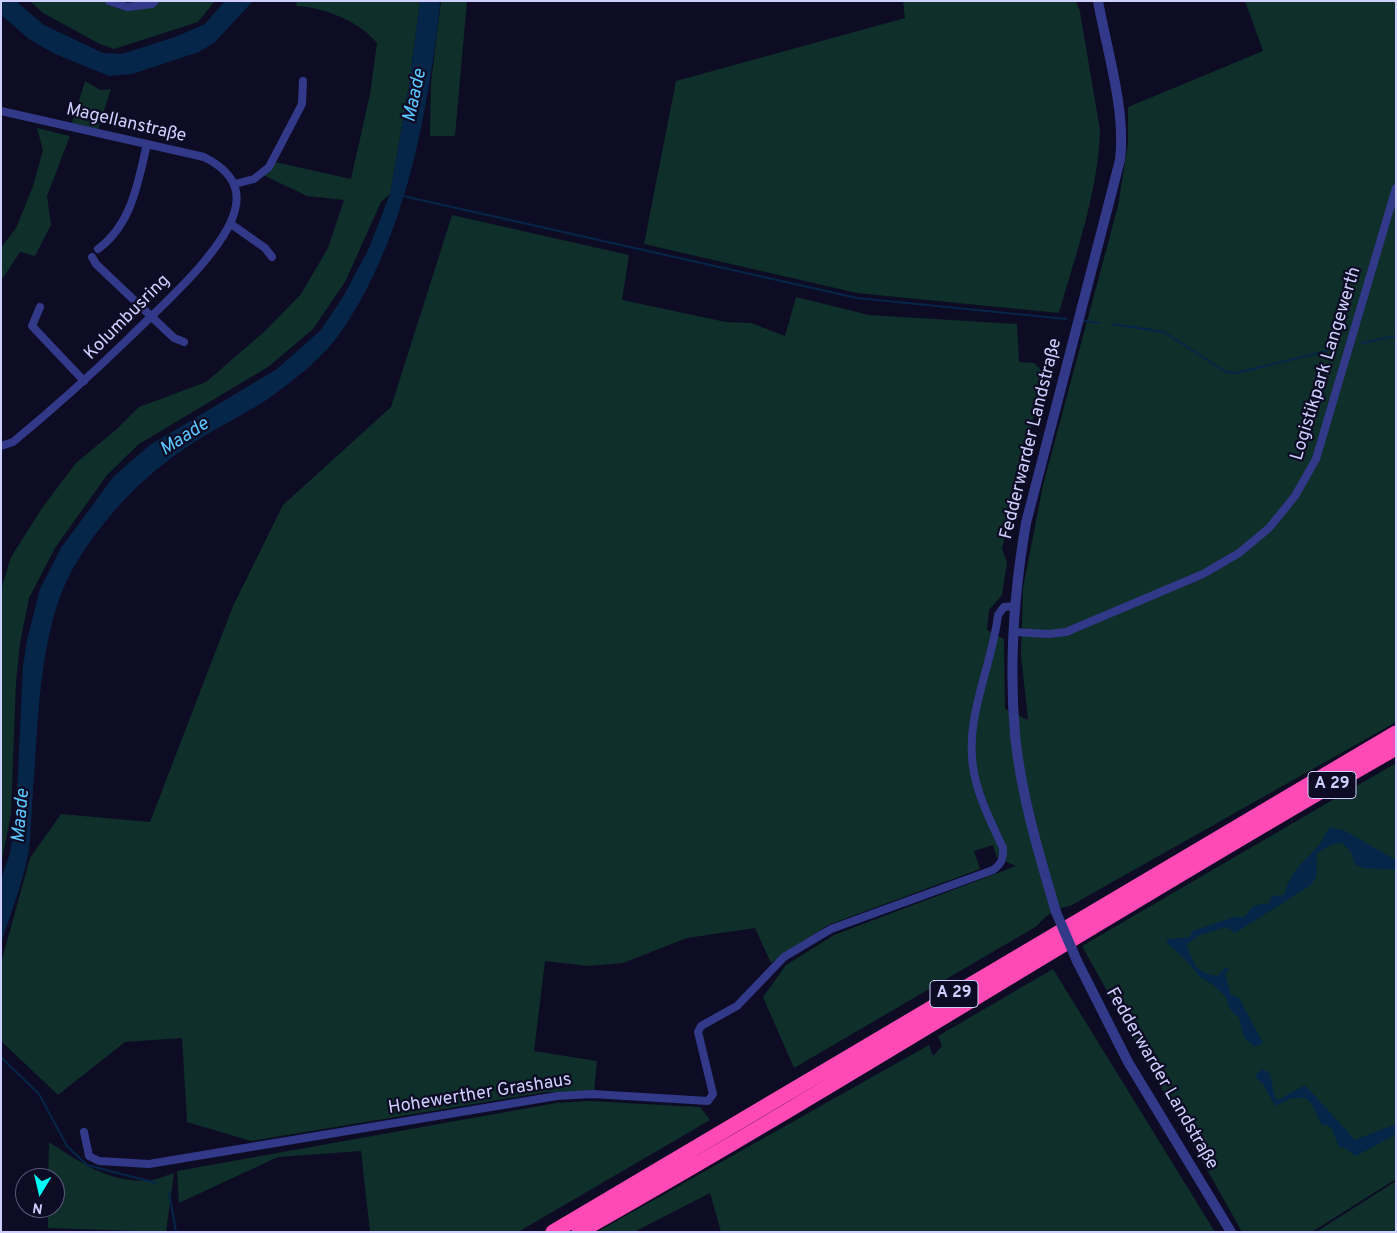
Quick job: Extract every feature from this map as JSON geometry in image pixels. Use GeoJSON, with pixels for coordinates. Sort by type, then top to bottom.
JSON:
{"type":"FeatureCollection","features":[{"type":"Feature","properties":{"kind":"highway","name":"A 29"},"geometry":{"type":"LineString","coordinates":[[553,1232],[1396,733]]}},
{"type":"Feature","properties":{"kind":"highway","name":"A 29"},"geometry":{"type":"LineString","coordinates":[[579,1232],[790,1108],[1260,826],[1396,748]]}},
{"type":"Feature","properties":{"kind":"street"},"geometry":{"type":"LineString","coordinates":[[109,1],[127,7],[152,4],[155,1]]}},
{"type":"Feature","properties":{"kind":"street","name":"Fedderwarder Landstraße"},"geometry":{"type":"LineString","coordinates":[[1098,1],[1118,108],[1121,139],[1120,160],[1031,503],[1023,543],[1014,632],[1013,692],[1018,753],[1030,822],[1056,912],[1077,961],[1128,1062],[1231,1232]]}},
{"type":"Feature","properties":{"kind":"street"},"geometry":{"type":"LineString","coordinates":[[234,184],[254,179],[269,167],[302,104],[303,81]]}},
{"type":"Feature","properties":{"kind":"street","name":"Magellanstraße"},"geometry":{"type":"LineString","coordinates":[[1,111],[204,158],[219,164],[234,184]]}},
{"type":"Feature","properties":{"kind":"street"},"geometry":{"type":"LineString","coordinates":[[98,249],[107,243],[133,204],[147,144]]}},
{"type":"Feature","properties":{"kind":"street","name":"Kolumbusring"},"geometry":{"type":"LineString","coordinates":[[1,446],[13,442],[84,382],[153,316],[190,277],[231,224],[237,196],[234,184]]}},
{"type":"Feature","properties":{"kind":"street","name":"Logistikpark Langewerth"},"geometry":{"type":"LineString","coordinates":[[1014,632],[1058,634],[1084,625],[1203,574],[1238,553],[1269,528],[1295,496],[1316,459],[1396,188]]}},
{"type":"Feature","properties":{"kind":"street"},"geometry":{"type":"LineString","coordinates":[[231,224],[265,248],[272,257]]}},
{"type":"Feature","properties":{"kind":"street"},"geometry":{"type":"LineString","coordinates":[[92,257],[96,264],[153,316],[174,338],[184,342]]}},
{"type":"Feature","properties":{"kind":"street"},"geometry":{"type":"LineString","coordinates":[[40,307],[32,326],[84,382]]}},
{"type":"Feature","properties":{"kind":"street","name":"Hohewerther Grashaus"},"geometry":{"type":"LineString","coordinates":[[84,1132],[90,1156],[100,1161],[149,1164],[556,1096],[593,1094],[708,1101],[713,1094],[698,1032],[701,1026],[737,1006],[784,957],[831,929],[992,870],[1000,864],[1004,856],[1003,848],[979,792],[974,772],[972,746],[974,724],[998,615],[1004,607],[1016,606]]}},
{"type":"Feature","properties":{"kind":"green space"},"geometry":{"type":"Polygon","coordinates":[[[30,1],[104,1],[108,5],[126,11],[154,7],[161,1],[215,1],[198,22],[114,49],[100,44],[43,13],[30,1]]]}},
{"type":"Feature","properties":{"kind":"green space"},"geometry":{"type":"Polygon","coordinates":[[[297,1],[420,1],[409,85],[390,194],[381,202],[345,282],[313,329],[268,367],[139,444],[107,475],[55,548],[29,598],[20,643],[16,682],[11,814],[1,864],[1,590],[11,557],[42,508],[76,463],[118,428],[139,407],[206,382],[265,331],[301,294],[328,248],[344,200],[307,196],[263,175],[275,162],[351,179],[370,94],[377,43],[370,35],[351,22],[318,9],[296,6],[297,1]]]}},
{"type":"Feature","properties":{"kind":"green space"},"geometry":{"type":"Polygon","coordinates":[[[441,1],[467,1],[455,136],[430,136],[431,83],[441,1]]]}},
{"type":"Feature","properties":{"kind":"green space"},"geometry":{"type":"Polygon","coordinates":[[[903,1],[1076,1],[1080,12],[1100,130],[1091,200],[1059,313],[857,293],[644,244],[676,81],[905,18],[903,1]]]}},
{"type":"Feature","properties":{"kind":"green space"},"geometry":{"type":"Polygon","coordinates":[[[1245,1],[1396,1],[1396,722],[1070,906],[1052,913],[1037,926],[794,1068],[763,997],[786,965],[834,935],[1016,866],[997,858],[993,845],[974,851],[980,869],[828,925],[771,963],[755,928],[687,938],[623,963],[588,966],[545,961],[534,1051],[597,1061],[594,1092],[547,1092],[251,1141],[187,1122],[182,1038],[125,1042],[58,1095],[1,1041],[1,963],[30,858],[61,814],[150,822],[233,606],[283,505],[391,407],[452,215],[629,255],[622,300],[726,322],[751,323],[785,336],[796,297],[869,315],[1017,324],[1019,362],[1034,363],[1044,373],[1002,549],[1007,562],[1002,595],[989,610],[987,630],[1004,639],[1005,709],[1028,720],[1021,655],[1023,588],[1043,485],[1118,206],[1128,143],[1128,107],[1263,51],[1245,1]]]}},
{"type":"Feature","properties":{"kind":"green space"},"geometry":{"type":"Polygon","coordinates":[[[85,81],[100,90],[111,89],[98,129],[72,123],[85,81]]]}},
{"type":"Feature","properties":{"kind":"green space"},"geometry":{"type":"Polygon","coordinates":[[[37,128],[70,136],[47,196],[51,225],[35,256],[20,252],[1,281],[1,248],[16,228],[33,186],[43,150],[37,128]]]}},
{"type":"Feature","properties":{"kind":"green space"},"geometry":{"type":"Polygon","coordinates":[[[1396,763],[1396,1179],[1312,1232],[1242,1232],[1082,946],[1396,763]]]}},
{"type":"Feature","properties":{"kind":"green space"},"geometry":{"type":"Polygon","coordinates":[[[1053,969],[1215,1232],[721,1232],[710,1193],[634,1232],[597,1232],[929,1045],[933,1056],[942,1046],[938,1036],[1053,969]]]}},
{"type":"Feature","properties":{"kind":"green space"},"geometry":{"type":"Polygon","coordinates":[[[588,1101],[700,1107],[710,1120],[518,1232],[370,1232],[361,1151],[278,1157],[179,1203],[177,1171],[556,1103],[588,1101]]]}},
{"type":"Feature","properties":{"kind":"green space"},"geometry":{"type":"Polygon","coordinates":[[[49,1142],[84,1164],[124,1179],[152,1180],[174,1173],[166,1232],[48,1228],[48,1218],[65,1218],[65,1168],[48,1168],[49,1142]]]}},
{"type":"Feature","properties":{"kind":"green space"},"geometry":{"type":"Polygon","coordinates":[[[1396,1181],[1396,1232],[1316,1232],[1396,1181]]]}},
{"type":"Feature","properties":{"kind":"water"},"geometry":{"type":"Polygon","coordinates":[[[1,1],[16,1],[44,25],[103,53],[122,54],[175,37],[205,24],[225,1],[253,1],[215,42],[199,52],[132,74],[109,76],[53,53],[29,39],[1,15],[1,1]]]}},
{"type":"Feature","properties":{"kind":"water","name":"Maade"},"geometry":{"type":"Polygon","coordinates":[[[420,1],[439,1],[440,6],[428,90],[410,174],[398,214],[383,254],[365,293],[336,339],[320,357],[272,396],[196,441],[145,479],[102,525],[78,560],[64,586],[54,615],[42,679],[28,855],[1,944],[1,879],[10,853],[16,815],[23,667],[27,640],[40,589],[61,548],[114,476],[150,445],[277,369],[321,330],[343,297],[369,248],[390,194],[409,85],[420,1]]]}},
{"type":"Feature","properties":{"kind":"water"},"geometry":{"type":"Polygon","coordinates":[[[1331,827],[1345,831],[1396,860],[1396,870],[1364,868],[1355,865],[1351,852],[1342,843],[1333,844],[1317,853],[1316,877],[1311,885],[1235,933],[1226,927],[1200,935],[1187,944],[1193,962],[1204,973],[1218,976],[1226,967],[1229,970],[1225,974],[1231,995],[1239,998],[1263,1043],[1254,1047],[1244,1037],[1239,1018],[1230,1009],[1226,997],[1212,984],[1199,976],[1188,962],[1167,943],[1167,939],[1189,937],[1193,931],[1233,917],[1244,917],[1253,906],[1269,903],[1272,896],[1284,895],[1294,873],[1320,844],[1331,827]]]}},
{"type":"Feature","properties":{"kind":"water"},"geometry":{"type":"Polygon","coordinates":[[[1263,1069],[1270,1074],[1275,1098],[1278,1100],[1305,1085],[1355,1140],[1396,1124],[1396,1134],[1356,1156],[1345,1148],[1339,1147],[1332,1129],[1327,1125],[1322,1125],[1312,1105],[1306,1098],[1292,1098],[1275,1106],[1263,1084],[1256,1078],[1257,1073],[1263,1069]]]}},
{"type":"Feature","properties":{"kind":"waterway"},"geometry":{"type":"LineString","coordinates":[[403,196],[857,298],[1066,319]]}},
{"type":"Feature","properties":{"kind":"waterway"},"geometry":{"type":"LineString","coordinates":[[1084,321],[1099,323]]}},
{"type":"Feature","properties":{"kind":"waterway"},"geometry":{"type":"LineString","coordinates":[[1112,324],[1164,332],[1226,372],[1236,373],[1327,351]]}},
{"type":"Feature","properties":{"kind":"waterway"},"geometry":{"type":"LineString","coordinates":[[1362,343],[1396,336]]}},
{"type":"Feature","properties":{"kind":"waterway"},"geometry":{"type":"LineString","coordinates":[[1,1057],[39,1094],[67,1146],[87,1165],[156,1183]]}},
{"type":"Feature","properties":{"kind":"waterway"},"geometry":{"type":"LineString","coordinates":[[169,1192],[176,1232]]}}]}
